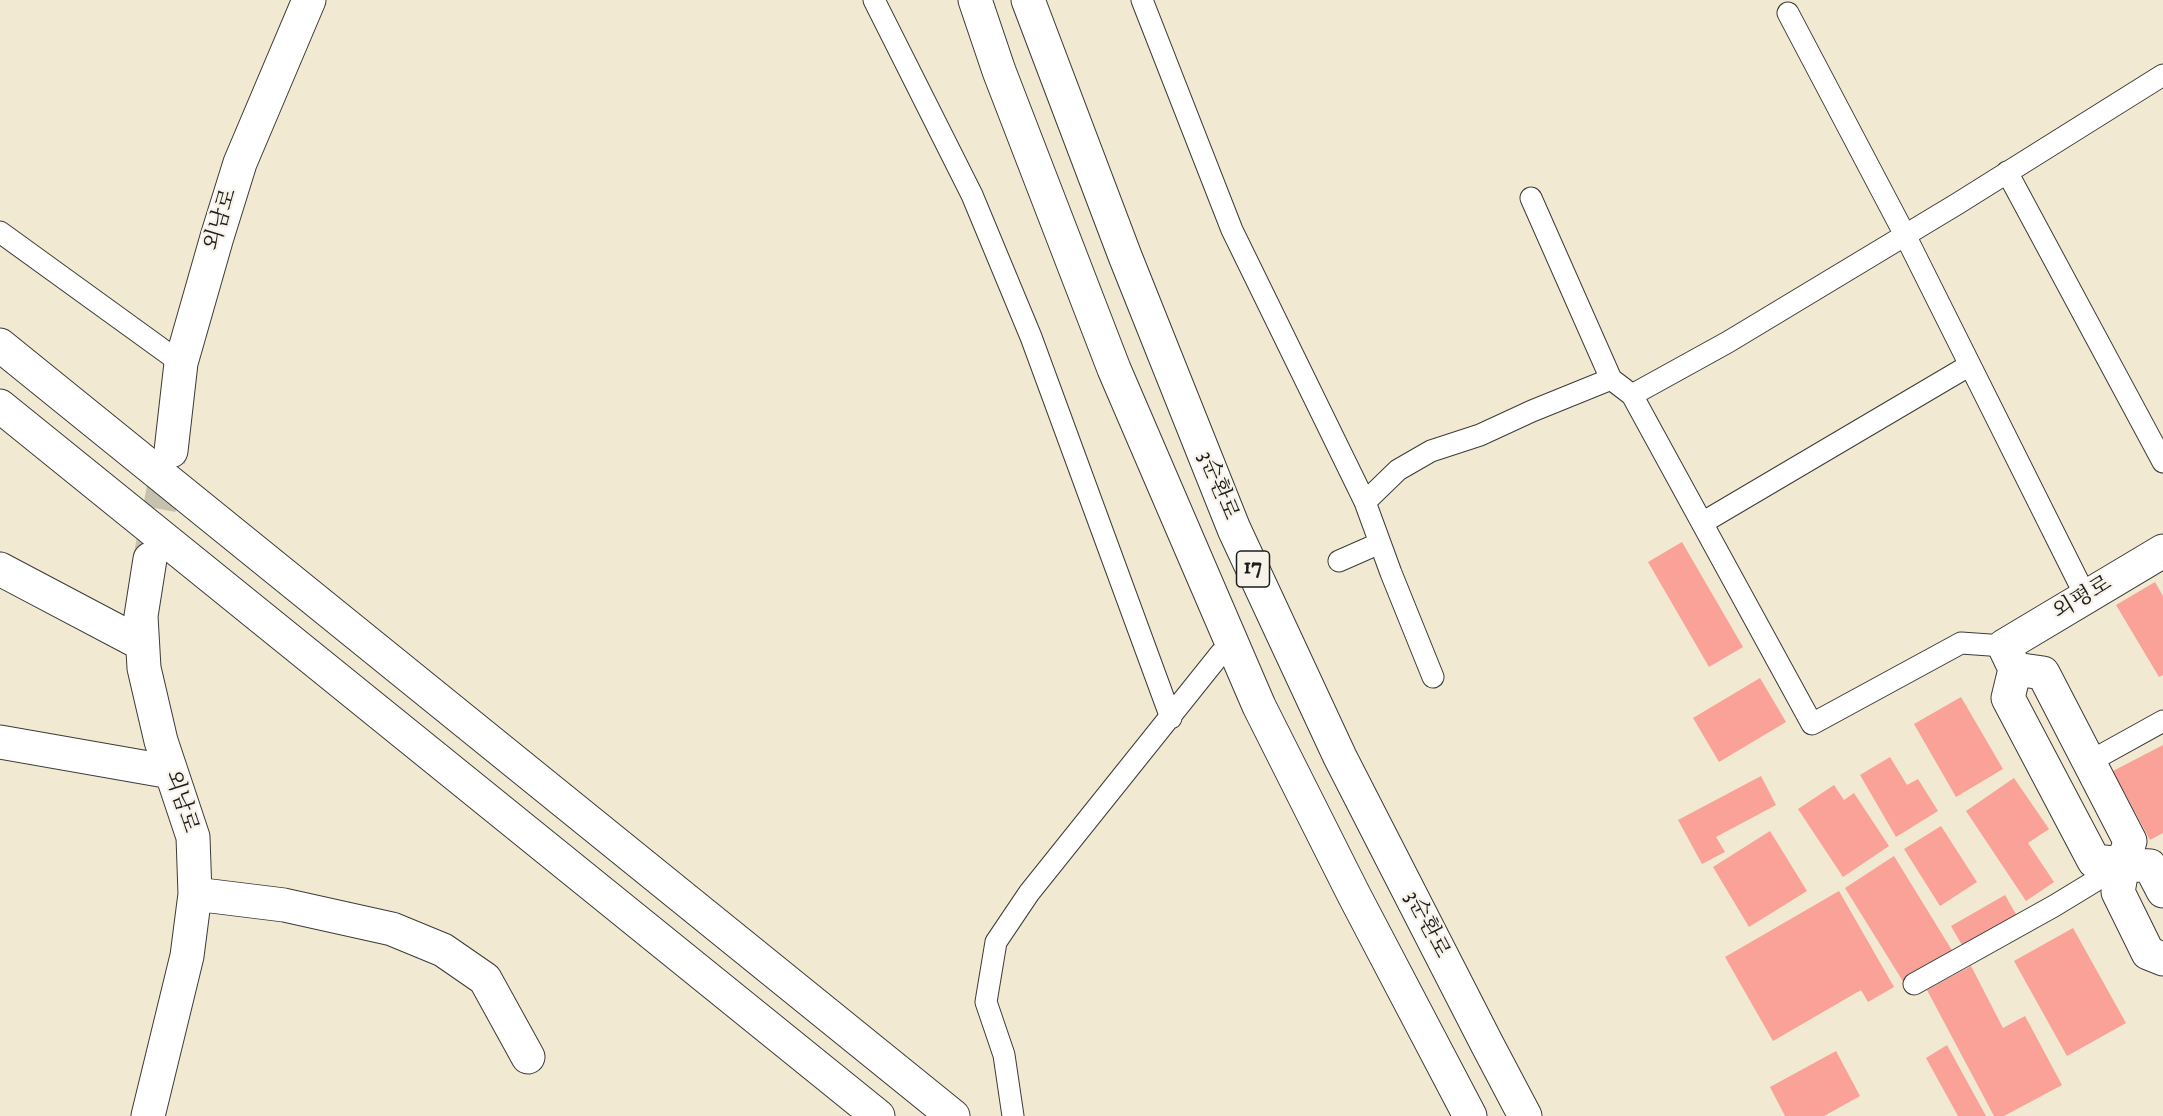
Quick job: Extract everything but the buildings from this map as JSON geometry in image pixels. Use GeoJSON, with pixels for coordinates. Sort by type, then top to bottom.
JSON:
{"type":"FeatureCollection","features":[{"type":"Feature","properties":{"kind":"main road","name":"외남로"},"geometry":{"type":"LineString","coordinates":[[171,451],[181,363],[217,237],[240,163],[309,0]]}},
{"type":"Feature","properties":{"kind":"main road","name":"17"},"geometry":{"type":"LineString","coordinates":[[975,0],[999,71],[1114,369],[1259,706],[1354,895],[1470,1116]]}},
{"type":"Feature","properties":{"kind":"main road","name":"3순환로"},"geometry":{"type":"LineString","coordinates":[[1028,0],[1125,256],[1234,529],[1340,757],[1525,1116]]}},
{"type":"Feature","properties":{"kind":"main road"},"geometry":{"type":"LineString","coordinates":[[0,345],[953,1116]]}},
{"type":"Feature","properties":{"kind":"main road"},"geometry":{"type":"LineString","coordinates":[[0,406],[878,1116]]}},
{"type":"Feature","properties":{"kind":"main road","name":"외평로"},"geometry":{"type":"LineString","coordinates":[[2009,657],[2086,597],[2163,551]]}},
{"type":"Feature","properties":{"kind":"main road","name":"외남로"},"geometry":{"type":"LineString","coordinates":[[148,1116],[187,956],[195,894],[193,837],[161,741],[144,668],[141,616],[150,559]]}},
{"type":"Feature","properties":{"kind":"main road"},"geometry":{"type":"LineString","coordinates":[[0,569],[142,644]]}},
{"type":"Feature","properties":{"kind":"main road"},"geometry":{"type":"LineString","coordinates":[[2163,891],[2150,866],[2123,864],[2094,861],[2008,698],[2009,657],[2043,673],[2130,841],[2123,864],[2118,892],[2148,953],[2163,959]]}},
{"type":"Feature","properties":{"kind":"main road"},"geometry":{"type":"LineString","coordinates":[[0,742],[171,772]]}},
{"type":"Feature","properties":{"kind":"main road"},"geometry":{"type":"LineString","coordinates":[[195,894],[284,905],[392,929],[443,950],[485,979],[528,1057]]}},
{"type":"Feature","properties":{"kind":"lane"},"geometry":{"type":"LineString","coordinates":[[874,0],[972,195],[1116,563],[1171,718]]}},
{"type":"Feature","properties":{"kind":"lane"},"geometry":{"type":"LineString","coordinates":[[1142,0],[1232,230],[1365,502],[1433,677]]}},
{"type":"Feature","properties":{"kind":"lane"},"geometry":{"type":"LineString","coordinates":[[1788,14],[1905,235],[2086,597]]}},
{"type":"Feature","properties":{"kind":"lane"},"geometry":{"type":"LineString","coordinates":[[1632,395],[1728,342],[2163,75]]}},
{"type":"Feature","properties":{"kind":"lane"},"geometry":{"type":"LineString","coordinates":[[2007,172],[2163,462]]}},
{"type":"Feature","properties":{"kind":"lane"},"geometry":{"type":"LineString","coordinates":[[1531,198],[1611,379],[1632,395],[1812,724],[1961,643],[2009,657]]}},
{"type":"Feature","properties":{"kind":"lane"},"geometry":{"type":"LineString","coordinates":[[0,232],[181,363]]}},
{"type":"Feature","properties":{"kind":"lane"},"geometry":{"type":"LineString","coordinates":[[1702,522],[1970,365]]}},
{"type":"Feature","properties":{"kind":"lane"},"geometry":{"type":"LineString","coordinates":[[1365,502],[1398,470],[1431,451],[1480,435],[1611,379]]}},
{"type":"Feature","properties":{"kind":"lane"},"geometry":{"type":"LineString","coordinates":[[1339,561],[1380,543]]}},
{"type":"Feature","properties":{"kind":"lane"},"geometry":{"type":"LineString","coordinates":[[1013,1116],[1004,1055],[986,1002],[996,942],[1029,893],[1221,653]]}},
{"type":"Feature","properties":{"kind":"lane"},"geometry":{"type":"LineString","coordinates":[[2089,762],[2163,721]]}},
{"type":"Feature","properties":{"kind":"lane"},"geometry":{"type":"LineString","coordinates":[[1914,984],[2054,906],[2123,864]]}},
{"type":"Feature","properties":{"kind":"tunnel"},"geometry":{"type":"LineString","coordinates":[[150,557],[170,454]]}}]}
